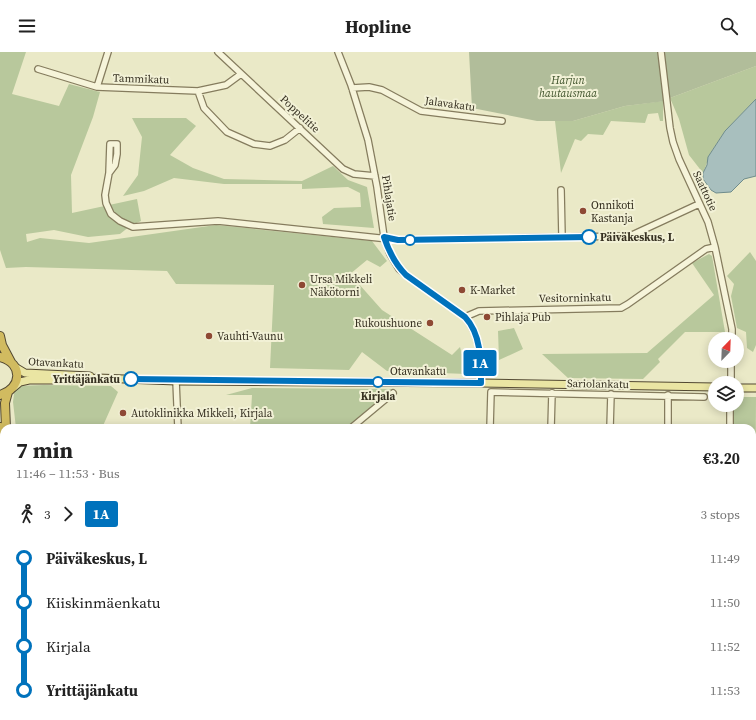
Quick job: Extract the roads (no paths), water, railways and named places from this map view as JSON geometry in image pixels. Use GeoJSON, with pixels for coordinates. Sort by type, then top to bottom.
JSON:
{"type":"FeatureCollection","features":[{"type":"Feature","properties":{"kind":"highway"},"geometry":{"type":"LineString","coordinates":[[0,336],[2,345],[17,373],[17,377],[7,391],[5,403],[6,424]]}},
{"type":"Feature","properties":{"kind":"highway"},"geometry":{"type":"LineString","coordinates":[[0,357],[13,364]]}},
{"type":"Feature","properties":{"kind":"main road","name":"Otavankatu"},"geometry":{"type":"LineString","coordinates":[[13,364],[25,373],[87,375],[98,378]]}},
{"type":"Feature","properties":{"kind":"main road","name":"Otavankatu"},"geometry":{"type":"LineString","coordinates":[[7,391],[20,382],[29,380],[83,380],[98,378],[708,387]]}},
{"type":"Feature","properties":{"kind":"main road"},"geometry":{"type":"LineString","coordinates":[[744,388],[756,388]]}},
{"type":"Feature","properties":{"kind":"street"},"geometry":{"type":"LineString","coordinates":[[96,87],[108,52]]}},
{"type":"Feature","properties":{"kind":"street","name":"Poppelitie"},"geometry":{"type":"LineString","coordinates":[[218,52],[343,169],[354,174],[375,176]]}},
{"type":"Feature","properties":{"kind":"street","name":"Pihlajatie"},"geometry":{"type":"LineString","coordinates":[[338,52],[352,88],[368,140],[384,237],[390,254],[399,268],[406,275],[465,317],[471,323],[476,334],[480,354],[481,383]]}},
{"type":"Feature","properties":{"kind":"street","name":"Saattotie"},"geometry":{"type":"LineString","coordinates":[[661,52],[673,142],[679,159],[708,222],[715,247],[732,332]]}},
{"type":"Feature","properties":{"kind":"street","name":"Tammikatu"},"geometry":{"type":"LineString","coordinates":[[38,69],[96,87],[198,91],[226,85],[241,74]]}},
{"type":"Feature","properties":{"kind":"street","name":"Jalavakatu"},"geometry":{"type":"LineString","coordinates":[[352,88],[369,87],[382,90],[421,111],[502,121]]}},
{"type":"Feature","properties":{"kind":"street"},"geometry":{"type":"LineString","coordinates":[[198,91],[204,108],[227,132],[254,144],[270,146],[285,140],[300,128]]}},
{"type":"Feature","properties":{"kind":"street"},"geometry":{"type":"LineString","coordinates":[[109,173],[105,195],[106,203],[116,218],[133,227],[218,221],[384,237],[398,240],[630,236],[699,204]]}},
{"type":"Feature","properties":{"kind":"street"},"geometry":{"type":"LineString","coordinates":[[561,190],[562,237]]}},
{"type":"Feature","properties":{"kind":"street","name":"Vesitorninkatu"},"geometry":{"type":"LineString","coordinates":[[465,317],[479,310],[621,308],[706,249],[715,247]]}},
{"type":"Feature","properties":{"kind":"street"},"geometry":{"type":"LineString","coordinates":[[176,380],[178,424]]}},
{"type":"Feature","properties":{"kind":"street","name":"Sariolankatu"},"geometry":{"type":"LineString","coordinates":[[490,424],[491,392],[704,397]]}},
{"type":"Feature","properties":{"kind":"street"},"geometry":{"type":"LineString","coordinates":[[356,424],[393,393]]}},
{"type":"Feature","properties":{"kind":"street"},"geometry":{"type":"LineString","coordinates":[[551,424],[552,393]]}},
{"type":"Feature","properties":{"kind":"street"},"geometry":{"type":"LineString","coordinates":[[610,424],[611,394]]}},
{"type":"Feature","properties":{"kind":"street"},"geometry":{"type":"LineString","coordinates":[[668,395],[668,424]]}},
{"type":"Feature","properties":{"kind":"street"},"geometry":{"type":"LineString","coordinates":[[730,412],[730,424]]}},
{"type":"Feature","properties":{"kind":"water"},"geometry":{"type":"Polygon","coordinates":[[[756,99],[756,176],[744,179],[731,192],[716,193],[711,190],[703,179],[703,173],[707,165],[708,157],[725,131],[756,99]]]}},
{"type":"Feature","properties":{"kind":"place","name":"Onnikoti Kastanja"},"geometry":{"type":"Point","coordinates":[583,211]}},
{"type":"Feature","properties":{"kind":"place","name":"Päiväkeskus, L"},"geometry":{"type":"Point","coordinates":[589,237]}},
{"type":"Feature","properties":{"kind":"place","name":"Ursa Mikkeli Näkötorni"},"geometry":{"type":"Point","coordinates":[302,285]}},
{"type":"Feature","properties":{"kind":"place","name":"K-Market"},"geometry":{"type":"Point","coordinates":[462,290]}},
{"type":"Feature","properties":{"kind":"place","name":"Pihlaja Pub"},"geometry":{"type":"Point","coordinates":[487,317]}},
{"type":"Feature","properties":{"kind":"place","name":"Rukoushuone"},"geometry":{"type":"Point","coordinates":[430,323]}},
{"type":"Feature","properties":{"kind":"place","name":"Vauhti-Vaunu"},"geometry":{"type":"Point","coordinates":[209,336]}},
{"type":"Feature","properties":{"kind":"place","name":"Yrittäjänkatu"},"geometry":{"type":"Point","coordinates":[131,379]}},
{"type":"Feature","properties":{"kind":"place","name":"Kirjala"},"geometry":{"type":"Point","coordinates":[378,382]}},
{"type":"Feature","properties":{"kind":"place","name":"Autoklinikka Mikkeli, Kirjala"},"geometry":{"type":"Point","coordinates":[123,413]}},
{"type":"Feature","properties":{"kind":"park label","name":"Harjun hautausmaa"},"geometry":{"type":"Point","coordinates":[568,86]}}]}
